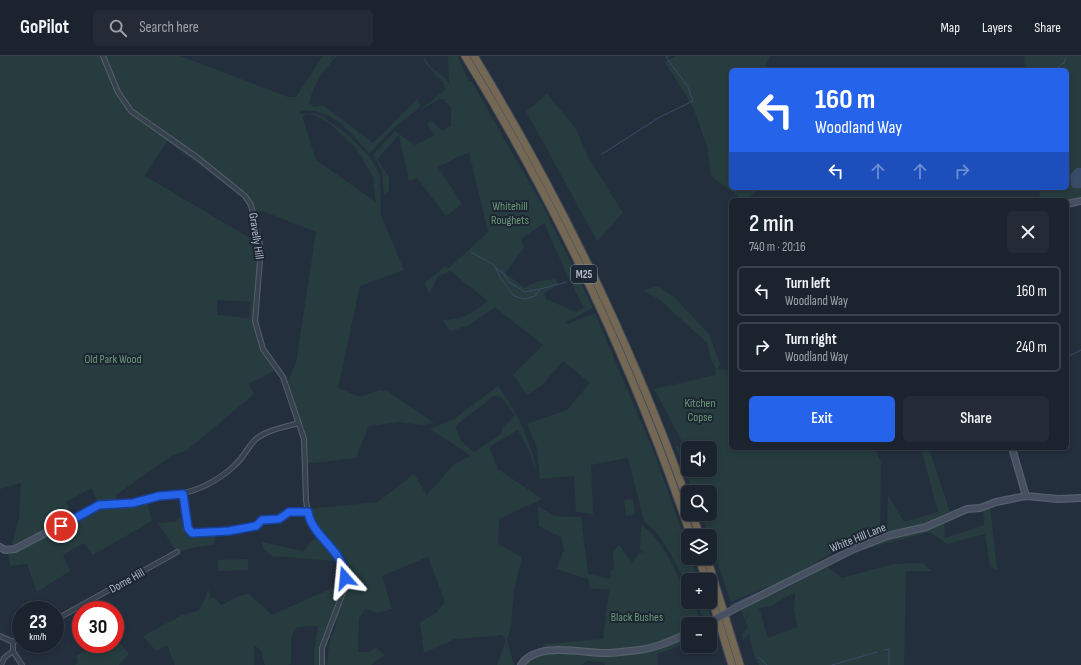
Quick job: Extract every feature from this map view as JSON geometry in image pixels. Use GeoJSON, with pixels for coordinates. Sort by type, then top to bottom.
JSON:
{"type":"FeatureCollection","features":[{"type":"Feature","properties":{"kind":"highway","name":"M25"},"geometry":{"type":"LineString","coordinates":[[465,56],[542,191],[597,301],[650,423],[688,529]]}},
{"type":"Feature","properties":{"kind":"highway","name":"M25"},"geometry":{"type":"LineString","coordinates":[[474,56],[524,142],[586,260],[641,383],[681,485]]}},
{"type":"Feature","properties":{"kind":"highway"},"geometry":{"type":"LineString","coordinates":[[709,565],[740,665]]}},
{"type":"Feature","properties":{"kind":"highway"},"geometry":{"type":"LineString","coordinates":[[715,609],[732,665]]}},
{"type":"Feature","properties":{"kind":"street","name":"Gravelly Hill"},"geometry":{"type":"LineString","coordinates":[[103,56],[118,92],[131,111],[198,158],[245,196],[252,205],[261,249],[255,321],[257,330],[263,349],[283,377],[304,439],[305,480],[310,522],[332,549],[345,569],[345,587],[322,648],[322,665]]}},
{"type":"Feature","properties":{"kind":"street"},"geometry":{"type":"LineString","coordinates":[[1069,204],[1081,201]]}},
{"type":"Feature","properties":{"kind":"street"},"geometry":{"type":"LineString","coordinates":[[0,547],[6,550],[15,549],[99,505],[133,503],[167,495],[183,494],[224,475],[237,464],[255,440],[264,434],[299,423]]}},
{"type":"Feature","properties":{"kind":"street"},"geometry":{"type":"LineString","coordinates":[[1013,450],[1026,496]]}},
{"type":"Feature","properties":{"kind":"street"},"geometry":{"type":"LineString","coordinates":[[183,494],[188,528],[192,533],[229,531],[256,526],[262,520],[279,519],[289,512],[308,512]]}},
{"type":"Feature","properties":{"kind":"street","name":"White Hill Lane"},"geometry":{"type":"LineString","coordinates":[[717,618],[854,549],[887,536],[926,527],[967,508],[980,508],[996,502],[1026,496],[1058,499],[1081,498]]}},
{"type":"Feature","properties":{"kind":"street","name":"Dome Hill"},"geometry":{"type":"LineString","coordinates":[[64,615],[177,552]]}},
{"type":"Feature","properties":{"kind":"street"},"geometry":{"type":"LineString","coordinates":[[0,636],[12,642]]}},
{"type":"Feature","properties":{"kind":"street"},"geometry":{"type":"LineString","coordinates":[[521,665],[529,656],[540,652],[555,650],[606,653],[640,650],[665,643],[681,636]]}},
{"type":"Feature","properties":{"kind":"street"},"geometry":{"type":"LineString","coordinates":[[1,665],[4,658],[12,652]]}},
{"type":"Feature","properties":{"kind":"street"},"geometry":{"type":"LineString","coordinates":[[14,653],[22,665]]}},
{"type":"Feature","properties":{"kind":"green space","name":"Old Park Wood"},"geometry":{"type":"Polygon","coordinates":[[[0,56],[100,56],[106,68],[110,65],[105,56],[180,56],[288,97],[296,97],[323,56],[333,56],[328,63],[334,56],[337,56],[320,78],[309,103],[314,107],[323,105],[373,143],[417,98],[421,106],[394,128],[369,154],[355,137],[331,117],[311,111],[300,111],[301,114],[309,113],[302,116],[316,160],[376,202],[373,177],[356,148],[328,122],[311,113],[323,117],[347,134],[369,156],[380,174],[381,215],[404,270],[360,286],[338,388],[360,397],[379,390],[389,392],[434,423],[422,425],[399,422],[369,426],[356,458],[304,464],[304,439],[287,383],[296,363],[316,232],[265,212],[256,211],[246,200],[167,141],[145,176],[263,246],[259,320],[262,353],[276,370],[248,384],[254,394],[187,450],[171,456],[116,495],[118,504],[99,505],[92,488],[66,502],[73,519],[11,547],[19,518],[21,483],[0,489],[0,56]],[[217,300],[217,315],[249,318],[250,302],[217,300]]]}},
{"type":"Feature","properties":{"kind":"green space","name":"Whitehill Roughets"},"geometry":{"type":"Polygon","coordinates":[[[448,56],[458,56],[469,82],[472,82],[545,210],[593,308],[566,322],[568,324],[595,313],[655,455],[681,529],[681,565],[694,565],[696,573],[681,574],[664,543],[644,521],[628,458],[591,465],[593,514],[576,512],[574,476],[540,479],[537,448],[527,424],[567,410],[590,383],[563,361],[542,385],[527,395],[513,375],[543,345],[495,307],[467,326],[450,331],[442,320],[455,319],[467,315],[488,301],[450,271],[437,277],[430,294],[424,283],[446,266],[448,269],[488,232],[469,152],[438,167],[462,204],[446,216],[417,178],[409,181],[399,135],[377,159],[389,177],[389,191],[384,194],[382,172],[373,155],[395,131],[415,145],[435,135],[427,124],[431,120],[442,131],[451,126],[451,107],[443,99],[439,99],[417,112],[445,90],[445,85],[423,59],[425,58],[427,62],[449,83],[448,56]],[[544,223],[521,239],[524,248],[505,273],[524,288],[538,281],[556,279],[558,284],[544,294],[546,299],[576,312],[584,308],[569,279],[544,223]]]}},
{"type":"Feature","properties":{"kind":"green space"},"geometry":{"type":"Polygon","coordinates":[[[676,56],[770,56],[764,68],[729,68],[729,190],[711,176],[707,146],[693,107],[665,62],[676,56]]]}},
{"type":"Feature","properties":{"kind":"green space"},"geometry":{"type":"Polygon","coordinates":[[[1024,56],[1081,56],[1081,198],[1069,201],[1069,198],[1040,198],[1039,190],[1069,190],[1069,68],[1025,68],[1024,56]]]}},
{"type":"Feature","properties":{"kind":"green space"},"geometry":{"type":"Polygon","coordinates":[[[547,94],[575,127],[587,155],[623,213],[597,241],[526,111],[547,94]]]}},
{"type":"Feature","properties":{"kind":"green space"},"geometry":{"type":"Polygon","coordinates":[[[730,190],[759,190],[750,198],[740,198],[730,190]]]}},
{"type":"Feature","properties":{"kind":"green space","name":"Kitchen Copse"},"geometry":{"type":"Polygon","coordinates":[[[658,286],[674,297],[709,334],[720,364],[717,369],[729,371],[729,450],[875,450],[881,462],[880,530],[887,527],[888,495],[904,522],[938,512],[922,450],[930,450],[952,518],[944,524],[945,538],[984,525],[983,509],[990,506],[997,570],[990,567],[985,534],[947,544],[929,532],[872,547],[838,549],[794,576],[731,602],[717,561],[717,529],[706,529],[703,521],[717,521],[717,485],[690,485],[687,477],[717,477],[717,441],[682,441],[654,389],[715,375],[716,369],[711,359],[707,343],[659,299],[643,291],[658,286]]]}},
{"type":"Feature","properties":{"kind":"green space"},"geometry":{"type":"Polygon","coordinates":[[[498,386],[523,427],[534,460],[537,473],[529,451],[518,430],[489,447],[498,469],[542,499],[499,519],[498,544],[522,557],[514,590],[511,626],[507,640],[514,665],[497,665],[506,640],[502,635],[455,639],[424,653],[420,622],[436,613],[445,602],[428,557],[382,576],[392,609],[378,613],[366,609],[359,618],[358,652],[369,652],[376,647],[384,655],[371,665],[327,665],[329,643],[338,621],[329,624],[319,647],[319,665],[314,665],[314,652],[318,626],[297,627],[291,638],[291,663],[288,665],[265,665],[261,651],[254,645],[254,665],[175,665],[167,645],[156,651],[143,636],[182,615],[198,611],[207,595],[208,589],[211,598],[215,598],[221,605],[238,596],[249,594],[272,615],[341,584],[335,561],[272,556],[264,550],[262,542],[303,551],[319,534],[310,522],[308,509],[378,502],[414,474],[427,495],[453,465],[471,456],[430,429],[454,419],[498,386]],[[494,396],[460,422],[456,427],[461,441],[474,452],[501,434],[502,428],[515,415],[502,398],[494,396]]]}},
{"type":"Feature","properties":{"kind":"green space"},"geometry":{"type":"Polygon","coordinates":[[[675,445],[681,448],[681,461],[675,445]]]}},
{"type":"Feature","properties":{"kind":"green space"},"geometry":{"type":"Polygon","coordinates":[[[633,499],[635,515],[626,516],[624,500],[633,499]]]}},
{"type":"Feature","properties":{"kind":"green space"},"geometry":{"type":"Polygon","coordinates":[[[147,501],[152,521],[93,555],[84,543],[63,555],[70,571],[37,592],[27,564],[10,566],[8,552],[16,552],[100,507],[147,501]]]}},
{"type":"Feature","properties":{"kind":"green space","name":"Black Bushes"},"geometry":{"type":"Polygon","coordinates":[[[538,506],[554,516],[581,517],[588,574],[610,579],[611,570],[614,571],[613,551],[619,545],[632,562],[640,552],[645,554],[640,550],[641,525],[649,531],[662,547],[681,582],[681,609],[696,609],[700,617],[681,617],[681,633],[665,640],[632,649],[639,651],[654,650],[668,646],[681,640],[681,645],[657,654],[658,665],[605,665],[604,662],[587,661],[581,665],[526,665],[545,644],[603,639],[609,590],[590,588],[588,579],[556,569],[564,550],[561,537],[539,526],[538,506]]]}},
{"type":"Feature","properties":{"kind":"green space"},"geometry":{"type":"Polygon","coordinates":[[[184,513],[189,535],[215,534],[214,545],[177,552],[158,523],[175,522],[184,513]]]}},
{"type":"Feature","properties":{"kind":"green space"},"geometry":{"type":"Polygon","coordinates":[[[248,559],[248,570],[218,571],[218,560],[248,559]]]}},
{"type":"Feature","properties":{"kind":"green space"},"geometry":{"type":"Polygon","coordinates":[[[923,563],[932,571],[906,571],[904,665],[759,665],[754,654],[749,634],[743,640],[741,635],[748,628],[745,620],[751,613],[744,619],[741,609],[789,587],[827,567],[842,578],[893,564],[923,563]],[[795,592],[771,606],[759,608],[768,638],[797,627],[794,609],[795,592]]]}},
{"type":"Feature","properties":{"kind":"green space"},"geometry":{"type":"Polygon","coordinates":[[[699,609],[708,609],[711,617],[703,617],[699,609]]]}},
{"type":"Feature","properties":{"kind":"green space"},"geometry":{"type":"Polygon","coordinates":[[[124,648],[129,654],[119,665],[75,665],[78,662],[76,656],[81,653],[124,653],[124,648]]]}},
{"type":"Feature","properties":{"kind":"water"},"geometry":{"type":"Polygon","coordinates":[[[1076,168],[1081,168],[1081,188],[1073,188],[1071,185],[1070,175],[1076,168]]]}},
{"type":"Feature","properties":{"kind":"waterway"},"geometry":{"type":"LineString","coordinates":[[602,154],[660,117],[693,101],[688,87],[666,57],[668,56]]}},
{"type":"Feature","properties":{"kind":"waterway"},"geometry":{"type":"LineString","coordinates":[[1056,68],[1064,63],[1066,57]]}},
{"type":"Feature","properties":{"kind":"waterway"},"geometry":{"type":"LineString","coordinates":[[471,252],[494,265],[501,279],[514,296],[525,299],[535,296],[540,289],[567,282]]}},
{"type":"Feature","properties":{"kind":"waterway"},"geometry":{"type":"LineString","coordinates":[[496,268],[504,274],[509,282],[525,292],[539,289]]}},
{"type":"Feature","properties":{"kind":"waterway"},"geometry":{"type":"LineString","coordinates":[[1069,356],[1081,350]]}},
{"type":"Feature","properties":{"kind":"waterway"},"geometry":{"type":"LineString","coordinates":[[731,605],[778,584]]}},
{"type":"Feature","properties":{"kind":"waterway"},"geometry":{"type":"LineString","coordinates":[[884,650],[889,649],[889,665]]}},
{"type":"Feature","properties":{"kind":"waterway"},"geometry":{"type":"LineString","coordinates":[[832,665],[877,652]]}},
{"type":"Feature","properties":{"kind":"waterway"},"geometry":{"type":"LineString","coordinates":[[758,657],[767,665]]}},
{"type":"Feature","properties":{"kind":"route"},"geometry":{"type":"LineString","coordinates":[[61,526],[99,505],[133,503],[159,496],[183,494],[184,507],[188,518],[188,528],[192,533],[229,531],[256,526],[262,520],[279,519],[289,512],[308,512],[310,522],[332,549],[345,569],[345,578]]}}]}
